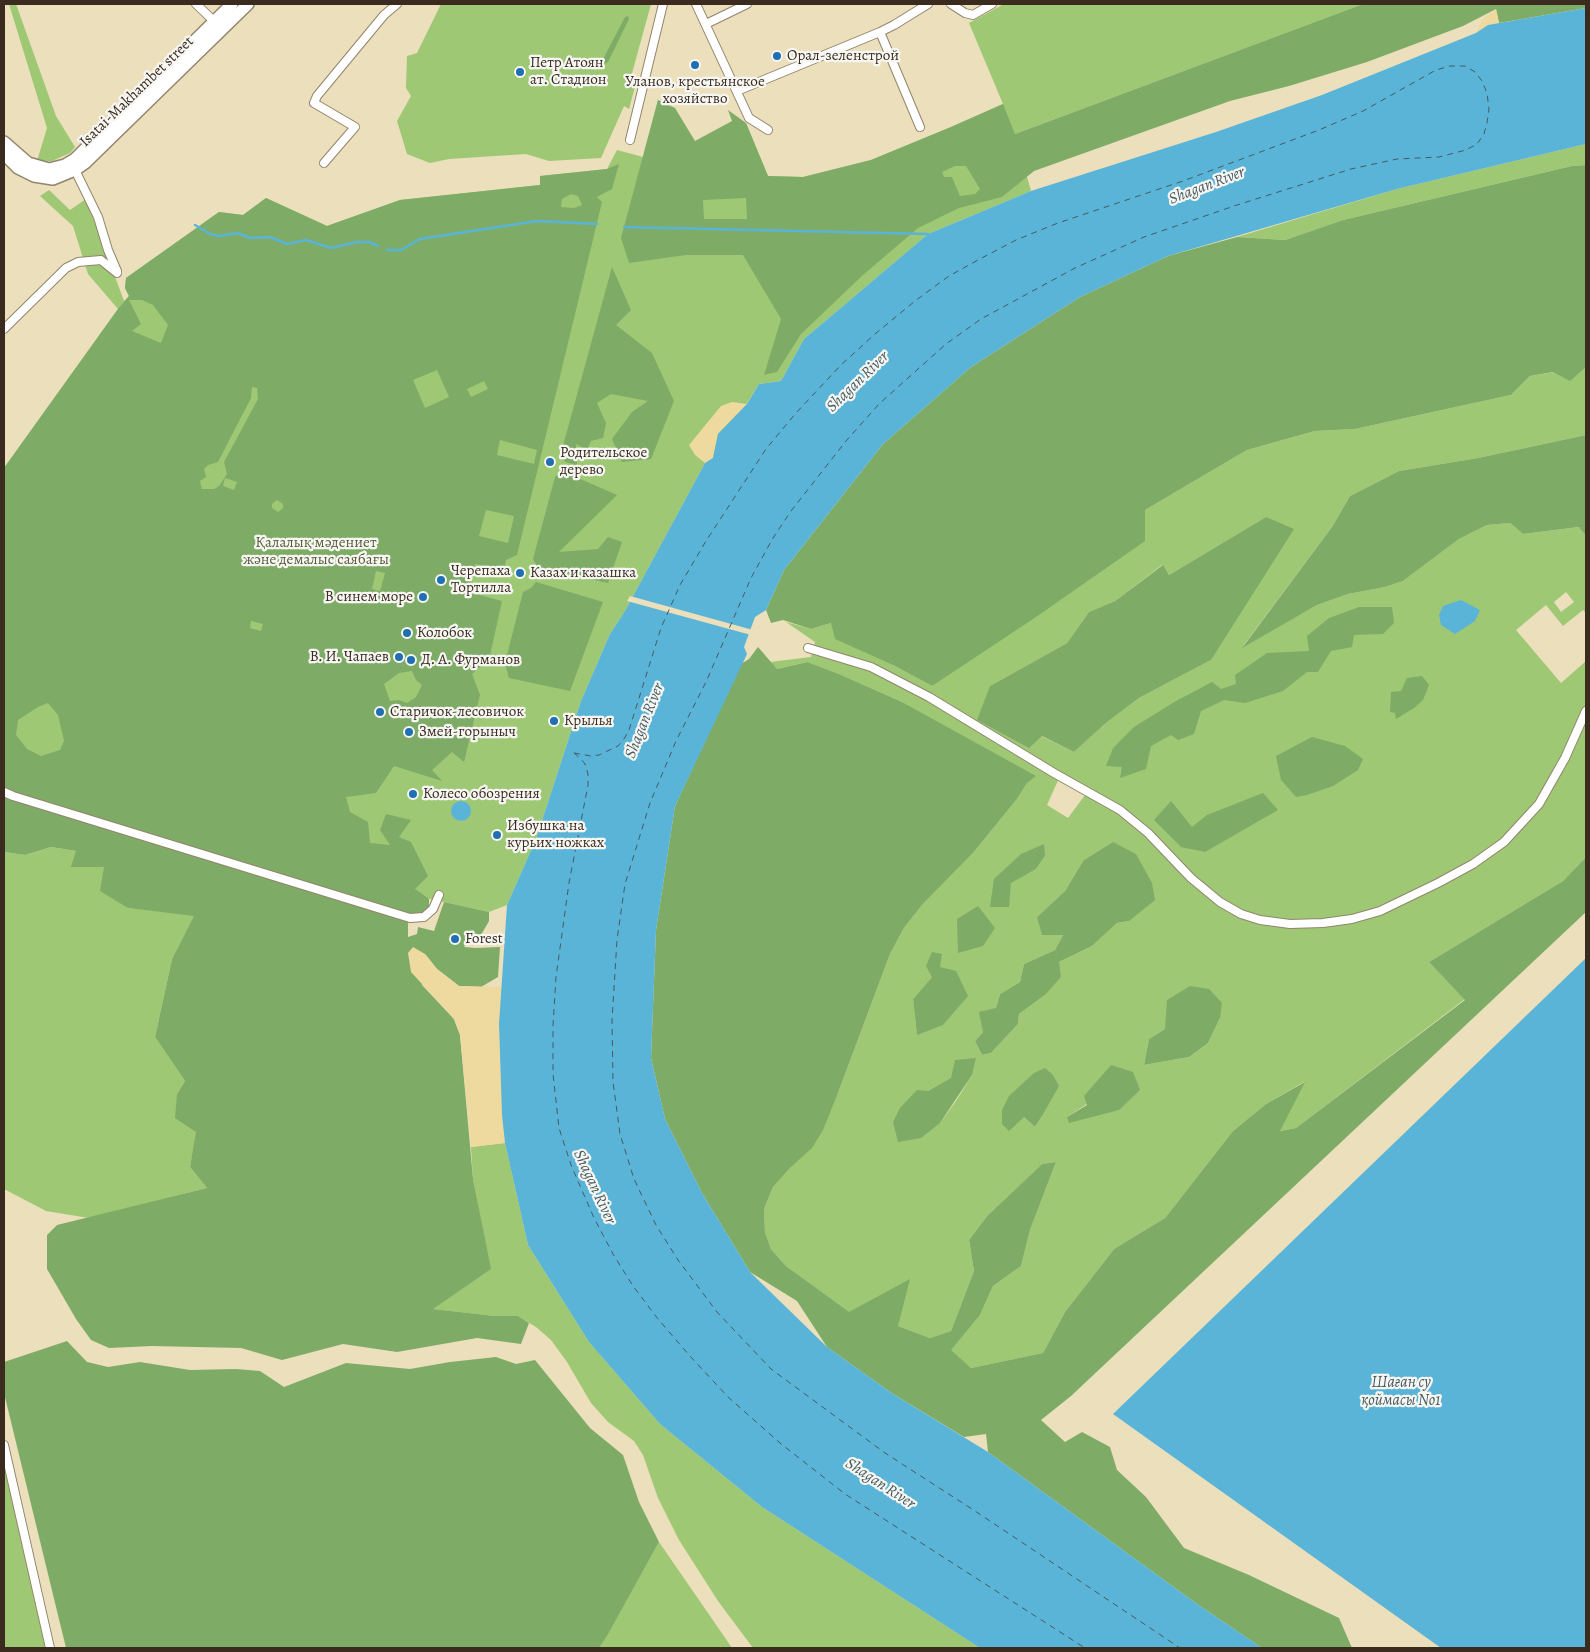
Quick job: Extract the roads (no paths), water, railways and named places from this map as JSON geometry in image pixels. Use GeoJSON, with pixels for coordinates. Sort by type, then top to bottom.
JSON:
{"type":"FeatureCollection","features":[{"type":"Feature","properties":{"kind":"main road","name":"Isatai-Makhambet street"},"geometry":{"type":"LineString","coordinates":[[4,154],[18,168],[34,176],[52,179],[75,170],[85,163],[218,26],[232,4]]}},
{"type":"Feature","properties":{"kind":"main road","name":"Isatai-Makhambet street"},"geometry":{"type":"LineString","coordinates":[[4,142],[28,163],[49,169],[65,165],[87,148],[185,52],[248,4]]}},
{"type":"Feature","properties":{"kind":"street"},"geometry":{"type":"LineString","coordinates":[[196,4],[218,26]]}},
{"type":"Feature","properties":{"kind":"street"},"geometry":{"type":"LineString","coordinates":[[324,163],[355,126],[314,103],[316,96],[384,15],[397,4]]}},
{"type":"Feature","properties":{"kind":"street"},"geometry":{"type":"LineString","coordinates":[[630,140],[663,4]]}},
{"type":"Feature","properties":{"kind":"street"},"geometry":{"type":"LineString","coordinates":[[696,4],[749,118],[768,130]]}},
{"type":"Feature","properties":{"kind":"street"},"geometry":{"type":"LineString","coordinates":[[706,24],[747,4]]}},
{"type":"Feature","properties":{"kind":"street"},"geometry":{"type":"LineString","coordinates":[[737,91],[880,32],[928,4]]}},
{"type":"Feature","properties":{"kind":"street"},"geometry":{"type":"LineString","coordinates":[[951,4],[965,13],[973,15],[992,4]]}},
{"type":"Feature","properties":{"kind":"street"},"geometry":{"type":"LineString","coordinates":[[880,32],[920,127]]}},
{"type":"Feature","properties":{"kind":"street"},"geometry":{"type":"LineString","coordinates":[[4,329],[66,268],[78,262],[101,260],[118,273],[108,250],[98,217],[75,170]]}},
{"type":"Feature","properties":{"kind":"street"},"geometry":{"type":"LineString","coordinates":[[808,648],[871,667],[928,697],[1047,769],[1120,810],[1148,833],[1191,878],[1220,902],[1241,914],[1260,920],[1290,924],[1324,923],[1352,919],[1380,911],[1473,864],[1504,842],[1539,804],[1566,758],[1586,711]]}},
{"type":"Feature","properties":{"kind":"street"},"geometry":{"type":"LineString","coordinates":[[4,792],[410,918],[424,917],[433,909],[439,895]]}},
{"type":"Feature","properties":{"kind":"street"},"geometry":{"type":"LineString","coordinates":[[4,1445],[5,1457],[50,1648]]}},
{"type":"Feature","properties":{"kind":"water","name":"Shagan River"},"geometry":{"type":"Polygon","coordinates":[[[1586,8],[1586,144],[1397,189],[1168,256],[1080,297],[971,367],[883,444],[784,570],[766,610],[755,617],[744,647],[747,654],[675,806],[656,930],[651,1058],[665,1119],[702,1193],[750,1272],[827,1347],[893,1394],[988,1452],[1197,1604],[1262,1648],[980,1648],[762,1507],[660,1424],[589,1342],[528,1245],[505,1143],[502,1115],[499,1024],[507,905],[536,839],[581,701],[610,634],[625,611],[705,463],[713,458],[718,434],[747,404],[759,384],[781,381],[804,339],[928,234],[1031,191],[1216,132],[1322,95],[1476,33],[1488,25],[1586,8]]]}},
{"type":"Feature","properties":{"kind":"water"},"geometry":{"type":"Polygon","coordinates":[[[1461,600],[1480,610],[1475,621],[1455,634],[1441,625],[1439,615],[1443,606],[1461,600]]]}},
{"type":"Feature","properties":{"kind":"water"},"geometry":{"type":"Polygon","coordinates":[[[461,801],[468,804],[471,811],[468,818],[461,821],[454,818],[451,811],[454,804],[461,801]]]}},
{"type":"Feature","properties":{"kind":"water","name":"Шаған су қоймасы No1"},"geometry":{"type":"Polygon","coordinates":[[[1586,958],[1586,1648],[1441,1648],[1113,1414],[1586,958]]]}},
{"type":"Feature","properties":{"kind":"waterway"},"geometry":{"type":"LineString","coordinates":[[387,250],[401,250],[420,239],[537,221],[597,224]]}},
{"type":"Feature","properties":{"kind":"waterway"},"geometry":{"type":"LineString","coordinates":[[195,225],[210,234],[219,236],[238,233],[250,238],[270,237],[287,244],[306,240],[331,248],[357,242],[369,242],[378,246]]}},
{"type":"Feature","properties":{"kind":"waterway"},"geometry":{"type":"LineString","coordinates":[[624,227],[928,234]]}},
{"type":"Feature","properties":{"kind":"place","name":"Орал-зеленстрой"},"geometry":{"type":"Point","coordinates":[777,56]}},
{"type":"Feature","properties":{"kind":"place","name":"Уланов, крестьянское хозяйство"},"geometry":{"type":"Point","coordinates":[695,65]}},
{"type":"Feature","properties":{"kind":"place","name":"Петр Атоян ат. Стадион"},"geometry":{"type":"Point","coordinates":[520,72]}},
{"type":"Feature","properties":{"kind":"place","name":"Родительское дерево"},"geometry":{"type":"Point","coordinates":[550,462]}},
{"type":"Feature","properties":{"kind":"place","name":"Казах и казашка"},"geometry":{"type":"Point","coordinates":[520,573]}},
{"type":"Feature","properties":{"kind":"place","name":"Черепаха Тортилла"},"geometry":{"type":"Point","coordinates":[441,580]}},
{"type":"Feature","properties":{"kind":"place","name":"В синем море"},"geometry":{"type":"Point","coordinates":[423,597]}},
{"type":"Feature","properties":{"kind":"place","name":"Колобок"},"geometry":{"type":"Point","coordinates":[407,633]}},
{"type":"Feature","properties":{"kind":"place","name":"В. И. Чапаев"},"geometry":{"type":"Point","coordinates":[399,657]}},
{"type":"Feature","properties":{"kind":"place","name":"Д. А. Фурманов"},"geometry":{"type":"Point","coordinates":[411,660]}},
{"type":"Feature","properties":{"kind":"place","name":"Старичок-лесовичок"},"geometry":{"type":"Point","coordinates":[380,712]}},
{"type":"Feature","properties":{"kind":"place","name":"Крылья"},"geometry":{"type":"Point","coordinates":[554,721]}},
{"type":"Feature","properties":{"kind":"place","name":"Змей-горыныч"},"geometry":{"type":"Point","coordinates":[409,732]}},
{"type":"Feature","properties":{"kind":"place","name":"Колесо обозрения"},"geometry":{"type":"Point","coordinates":[413,794]}},
{"type":"Feature","properties":{"kind":"place","name":"Избушка на курьих ножках"},"geometry":{"type":"Point","coordinates":[497,835]}},
{"type":"Feature","properties":{"kind":"place","name":"Forest"},"geometry":{"type":"Point","coordinates":[455,939]}},
{"type":"Feature","properties":{"kind":"park label","name":"Қалалық мәдениет және демалыс саябағы"},"geometry":{"type":"Point","coordinates":[316,552]}}]}
